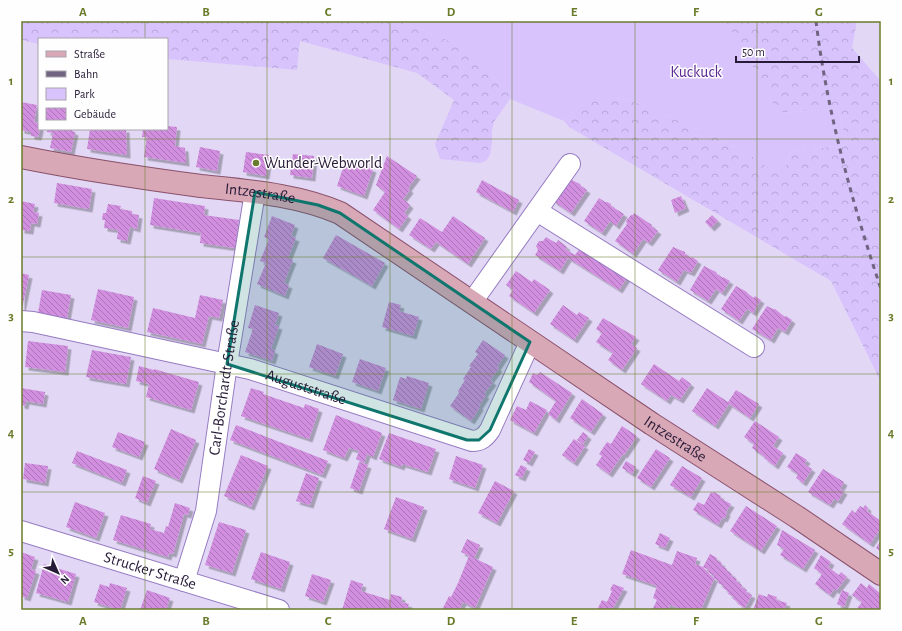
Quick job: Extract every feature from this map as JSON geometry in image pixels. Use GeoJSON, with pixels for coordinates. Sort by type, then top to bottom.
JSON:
{"type":"FeatureCollection","features":[{"type":"Feature","properties":{"kind":"main road","name":"Intzestraße"},"geometry":{"type":"LineString","coordinates":[[21,157],[121,174],[255,192],[318,205],[340,214],[652,424],[798,517],[881,574]]}},
{"type":"Feature","properties":{"kind":"street"},"geometry":{"type":"LineString","coordinates":[[472,302],[570,164]]}},
{"type":"Feature","properties":{"kind":"street","name":"Carl-Borchardt-Straße"},"geometry":{"type":"LineString","coordinates":[[184,581],[206,511],[227,364],[255,192]]}},
{"type":"Feature","properties":{"kind":"street"},"geometry":{"type":"LineString","coordinates":[[537,211],[754,347]]}},
{"type":"Feature","properties":{"kind":"street","name":"Auguststraße"},"geometry":{"type":"LineString","coordinates":[[21,321],[250,369],[467,440],[476,441],[486,436],[490,430],[530,342]]}},
{"type":"Feature","properties":{"kind":"street","name":"Strucker Straße"},"geometry":{"type":"LineString","coordinates":[[21,531],[279,610]]}},
{"type":"Feature","properties":{"kind":"highlighted area"},"geometry":{"type":"Polygon","coordinates":[[[255,192],[318,205],[340,213],[530,342],[490,430],[479,440],[467,440],[227,364],[255,192]]]}},
{"type":"Feature","properties":{"kind":"green space"},"geometry":{"type":"Polygon","coordinates":[[[21,21],[401,21],[466,48],[473,53],[508,93],[510,99],[494,122],[490,155],[486,161],[480,163],[440,159],[435,144],[454,100],[417,73],[300,41],[297,70],[168,59],[168,38],[38,38],[38,44],[21,40],[21,21]]]}},
{"type":"Feature","properties":{"kind":"green space","name":"Kuckuck"},"geometry":{"type":"Polygon","coordinates":[[[401,21],[723,21],[736,36],[778,113],[838,109],[847,145],[791,151],[782,178],[731,144],[636,102],[612,98],[595,99],[580,106],[564,121],[510,99],[508,93],[473,53],[466,48],[401,21]]]}},
{"type":"Feature","properties":{"kind":"green space"},"geometry":{"type":"Polygon","coordinates":[[[723,21],[857,21],[852,48],[881,81],[881,382],[831,281],[569,127],[564,121],[580,106],[594,99],[611,98],[635,102],[659,111],[731,144],[754,157],[782,177],[791,151],[847,145],[838,109],[778,113],[736,37],[723,21]]]}},
{"type":"Feature","properties":{"kind":"building"},"geometry":{"type":"Polygon","coordinates":[[[21,102],[37,105],[34,122],[38,123],[38,130],[40,130],[38,137],[31,136],[31,132],[21,130],[21,102]]]}},
{"type":"Feature","properties":{"kind":"building"},"geometry":{"type":"Polygon","coordinates":[[[168,126],[177,127],[175,146],[185,148],[186,163],[144,157],[147,137],[142,137],[143,130],[168,130],[168,126]]]}},
{"type":"Feature","properties":{"kind":"building"},"geometry":{"type":"Polygon","coordinates":[[[48,130],[72,130],[75,132],[71,152],[50,148],[53,133],[47,132],[48,130]]]}},
{"type":"Feature","properties":{"kind":"building"},"geometry":{"type":"Polygon","coordinates":[[[90,130],[126,130],[127,155],[87,149],[90,130]]]}},
{"type":"Feature","properties":{"kind":"building"},"geometry":{"type":"Polygon","coordinates":[[[200,147],[220,151],[217,171],[196,167],[200,147]]]}},
{"type":"Feature","properties":{"kind":"building"},"geometry":{"type":"Polygon","coordinates":[[[246,152],[269,155],[266,176],[243,172],[246,152]]]}},
{"type":"Feature","properties":{"kind":"building"},"geometry":{"type":"Polygon","coordinates":[[[293,154],[314,156],[312,178],[290,175],[293,154]]]}},
{"type":"Feature","properties":{"kind":"building"},"geometry":{"type":"Polygon","coordinates":[[[387,156],[417,176],[408,188],[410,190],[403,199],[410,205],[404,213],[408,216],[399,229],[373,210],[385,192],[376,185],[387,156]]]}},
{"type":"Feature","properties":{"kind":"building"},"geometry":{"type":"Polygon","coordinates":[[[346,159],[373,169],[364,196],[337,186],[346,159]]]}},
{"type":"Feature","properties":{"kind":"building"},"geometry":{"type":"Polygon","coordinates":[[[568,178],[580,184],[587,190],[571,213],[553,201],[568,178]]]}},
{"type":"Feature","properties":{"kind":"building"},"geometry":{"type":"Polygon","coordinates":[[[482,180],[519,200],[513,212],[476,192],[482,180]]]}},
{"type":"Feature","properties":{"kind":"building"},"geometry":{"type":"Polygon","coordinates":[[[57,183],[92,189],[89,209],[54,203],[57,183]]]}},
{"type":"Feature","properties":{"kind":"building"},"geometry":{"type":"Polygon","coordinates":[[[681,196],[686,208],[675,213],[671,200],[681,196]]]}},
{"type":"Feature","properties":{"kind":"building"},"geometry":{"type":"Polygon","coordinates":[[[154,198],[205,206],[204,215],[239,220],[235,248],[200,243],[201,233],[150,225],[154,198]]]}},
{"type":"Feature","properties":{"kind":"building"},"geometry":{"type":"Polygon","coordinates":[[[599,198],[611,204],[611,206],[624,214],[616,226],[610,221],[602,233],[584,221],[599,198]]]}},
{"type":"Feature","properties":{"kind":"building"},"geometry":{"type":"Polygon","coordinates":[[[21,201],[35,204],[33,212],[39,213],[37,224],[31,223],[30,231],[21,230],[21,201]]]}},
{"type":"Feature","properties":{"kind":"building"},"geometry":{"type":"Polygon","coordinates":[[[108,204],[121,206],[120,209],[132,211],[132,214],[139,215],[137,229],[130,227],[127,241],[117,239],[118,230],[104,228],[105,220],[102,220],[103,213],[106,213],[108,204]]]}},
{"type":"Feature","properties":{"kind":"building"},"geometry":{"type":"Polygon","coordinates":[[[634,213],[658,231],[649,243],[643,239],[633,254],[615,241],[627,224],[626,221],[634,213]]]}},
{"type":"Feature","properties":{"kind":"building"},"geometry":{"type":"Polygon","coordinates":[[[712,215],[718,221],[711,228],[705,222],[712,215]]]}},
{"type":"Feature","properties":{"kind":"building"},"geometry":{"type":"Polygon","coordinates":[[[272,216],[295,225],[291,236],[296,238],[288,258],[293,260],[284,283],[289,285],[285,296],[257,284],[266,263],[260,261],[269,239],[264,237],[272,216]]]}},
{"type":"Feature","properties":{"kind":"building"},"geometry":{"type":"Polygon","coordinates":[[[453,216],[485,238],[468,264],[436,242],[431,249],[409,235],[420,218],[442,232],[453,216]]]}},
{"type":"Feature","properties":{"kind":"building"},"geometry":{"type":"Polygon","coordinates":[[[336,235],[385,263],[372,286],[323,258],[336,235]]]}},
{"type":"Feature","properties":{"kind":"building"},"geometry":{"type":"Polygon","coordinates":[[[546,237],[556,243],[558,240],[567,247],[565,249],[575,255],[581,247],[628,276],[619,290],[568,258],[560,271],[535,255],[538,250],[536,246],[539,241],[543,241],[546,237]]]}},
{"type":"Feature","properties":{"kind":"building"},"geometry":{"type":"Polygon","coordinates":[[[673,247],[685,252],[685,254],[698,261],[691,273],[684,270],[677,282],[658,270],[673,247]]]}},
{"type":"Feature","properties":{"kind":"building"},"geometry":{"type":"Polygon","coordinates":[[[704,266],[730,281],[722,293],[716,289],[708,301],[690,290],[704,266]]]}},
{"type":"Feature","properties":{"kind":"building"},"geometry":{"type":"Polygon","coordinates":[[[516,271],[532,282],[534,279],[550,290],[534,313],[509,296],[513,290],[506,285],[516,271]]]}},
{"type":"Feature","properties":{"kind":"building"},"geometry":{"type":"Polygon","coordinates":[[[21,273],[29,275],[22,309],[21,309],[21,273]]]}},
{"type":"Feature","properties":{"kind":"building"},"geometry":{"type":"Polygon","coordinates":[[[736,286],[754,298],[755,296],[761,300],[753,313],[747,309],[739,321],[721,309],[736,286]]]}},
{"type":"Feature","properties":{"kind":"building"},"geometry":{"type":"Polygon","coordinates":[[[98,289],[134,297],[128,328],[91,320],[98,289]]]}},
{"type":"Feature","properties":{"kind":"building"},"geometry":{"type":"Polygon","coordinates":[[[42,290],[71,295],[67,318],[38,313],[42,290]]]}},
{"type":"Feature","properties":{"kind":"building"},"geometry":{"type":"Polygon","coordinates":[[[200,295],[223,300],[219,318],[209,316],[202,344],[147,332],[153,308],[195,318],[200,295]]]}},
{"type":"Feature","properties":{"kind":"building"},"geometry":{"type":"Polygon","coordinates":[[[389,302],[401,305],[399,311],[419,317],[413,336],[382,327],[389,302]]]}},
{"type":"Feature","properties":{"kind":"building"},"geometry":{"type":"Polygon","coordinates":[[[255,305],[279,313],[275,325],[279,326],[271,349],[275,351],[272,361],[245,352],[253,329],[248,328],[255,305]]]}},
{"type":"Feature","properties":{"kind":"building"},"geometry":{"type":"Polygon","coordinates":[[[563,305],[577,315],[579,312],[589,318],[574,340],[550,324],[563,305]]]}},
{"type":"Feature","properties":{"kind":"building"},"geometry":{"type":"Polygon","coordinates":[[[767,306],[775,309],[785,317],[786,316],[792,320],[785,332],[778,328],[771,340],[752,329],[767,306]]]}},
{"type":"Feature","properties":{"kind":"building"},"geometry":{"type":"Polygon","coordinates":[[[603,318],[636,337],[631,344],[637,348],[622,370],[608,360],[613,353],[596,342],[602,333],[596,329],[603,318]]]}},
{"type":"Feature","properties":{"kind":"building"},"geometry":{"type":"Polygon","coordinates":[[[483,340],[505,355],[497,367],[499,368],[490,380],[493,382],[484,394],[486,395],[471,421],[450,406],[459,393],[458,391],[465,380],[463,379],[471,367],[469,366],[478,354],[475,352],[483,340]]]}},
{"type":"Feature","properties":{"kind":"building"},"geometry":{"type":"Polygon","coordinates":[[[28,341],[68,346],[65,372],[25,367],[28,341]]]}},
{"type":"Feature","properties":{"kind":"building"},"geometry":{"type":"Polygon","coordinates":[[[317,344],[343,354],[335,376],[309,367],[317,344]]]}},
{"type":"Feature","properties":{"kind":"building"},"geometry":{"type":"Polygon","coordinates":[[[92,350],[131,357],[126,384],[86,377],[92,350]]]}},
{"type":"Feature","properties":{"kind":"building"},"geometry":{"type":"Polygon","coordinates":[[[360,359],[386,368],[378,391],[352,382],[360,359]]]}},
{"type":"Feature","properties":{"kind":"building"},"geometry":{"type":"Polygon","coordinates":[[[654,364],[679,381],[682,377],[691,384],[680,400],[671,395],[667,401],[641,384],[654,364]]]}},
{"type":"Feature","properties":{"kind":"building"},"geometry":{"type":"Polygon","coordinates":[[[139,366],[199,382],[191,410],[146,397],[149,384],[136,381],[139,366]]]}},
{"type":"Feature","properties":{"kind":"building"},"geometry":{"type":"Polygon","coordinates":[[[540,372],[572,393],[556,420],[548,414],[556,401],[529,382],[533,373],[537,375],[540,372]]]}},
{"type":"Feature","properties":{"kind":"building"},"geometry":{"type":"Polygon","coordinates":[[[407,376],[429,383],[421,409],[393,400],[400,377],[406,379],[407,376]]]}},
{"type":"Feature","properties":{"kind":"building"},"geometry":{"type":"Polygon","coordinates":[[[21,388],[45,392],[43,404],[26,401],[25,406],[21,405],[21,388]]]}},
{"type":"Feature","properties":{"kind":"building"},"geometry":{"type":"Polygon","coordinates":[[[251,388],[264,392],[263,394],[304,408],[305,404],[319,409],[309,439],[241,416],[251,388]]]}},
{"type":"Feature","properties":{"kind":"building"},"geometry":{"type":"Polygon","coordinates":[[[707,388],[728,402],[736,390],[759,404],[750,418],[729,404],[715,426],[692,411],[707,388]]]}},
{"type":"Feature","properties":{"kind":"building"},"geometry":{"type":"Polygon","coordinates":[[[582,399],[603,414],[591,432],[570,418],[582,399]]]}},
{"type":"Feature","properties":{"kind":"building"},"geometry":{"type":"Polygon","coordinates":[[[530,401],[547,410],[534,433],[510,420],[517,406],[526,410],[530,401]]]}},
{"type":"Feature","properties":{"kind":"building"},"geometry":{"type":"Polygon","coordinates":[[[336,415],[382,433],[373,457],[367,454],[364,463],[356,459],[359,451],[349,448],[344,458],[323,450],[336,415]]]}},
{"type":"Feature","properties":{"kind":"building"},"geometry":{"type":"Polygon","coordinates":[[[755,421],[779,437],[773,446],[783,453],[775,466],[752,448],[754,444],[744,437],[755,421]]]}},
{"type":"Feature","properties":{"kind":"building"},"geometry":{"type":"Polygon","coordinates":[[[236,425],[328,461],[322,475],[230,440],[236,425]]]}},
{"type":"Feature","properties":{"kind":"building"},"geometry":{"type":"Polygon","coordinates":[[[622,426],[637,436],[609,474],[596,465],[602,456],[599,454],[607,442],[611,444],[622,426]]]}},
{"type":"Feature","properties":{"kind":"building"},"geometry":{"type":"Polygon","coordinates":[[[171,429],[196,440],[179,480],[154,469],[171,429]]]}},
{"type":"Feature","properties":{"kind":"building"},"geometry":{"type":"Polygon","coordinates":[[[118,432],[145,442],[139,457],[112,447],[118,432]]]}},
{"type":"Feature","properties":{"kind":"building"},"geometry":{"type":"Polygon","coordinates":[[[583,432],[588,436],[583,444],[577,440],[583,432]]]}},
{"type":"Feature","properties":{"kind":"building"},"geometry":{"type":"Polygon","coordinates":[[[389,433],[436,449],[428,472],[402,464],[401,467],[379,459],[389,433]]]}},
{"type":"Feature","properties":{"kind":"building"},"geometry":{"type":"Polygon","coordinates":[[[574,439],[585,446],[574,463],[562,455],[574,439]]]}},
{"type":"Feature","properties":{"kind":"building"},"geometry":{"type":"Polygon","coordinates":[[[529,449],[535,452],[529,463],[523,460],[529,449]]]}},
{"type":"Feature","properties":{"kind":"building"},"geometry":{"type":"Polygon","coordinates":[[[656,449],[670,458],[651,487],[637,478],[656,449]]]}},
{"type":"Feature","properties":{"kind":"building"},"geometry":{"type":"Polygon","coordinates":[[[77,451],[127,470],[122,483],[72,463],[77,451]]]}},
{"type":"Feature","properties":{"kind":"building"},"geometry":{"type":"Polygon","coordinates":[[[796,453],[807,460],[804,464],[812,469],[803,483],[796,478],[798,474],[787,467],[796,453]]]}},
{"type":"Feature","properties":{"kind":"building"},"geometry":{"type":"Polygon","coordinates":[[[241,455],[268,466],[251,507],[224,496],[241,455]]]}},
{"type":"Feature","properties":{"kind":"building"},"geometry":{"type":"Polygon","coordinates":[[[456,456],[483,465],[475,488],[449,479],[456,456]]]}},
{"type":"Feature","properties":{"kind":"building"},"geometry":{"type":"Polygon","coordinates":[[[626,461],[636,467],[632,474],[622,468],[626,461]]]}},
{"type":"Feature","properties":{"kind":"building"},"geometry":{"type":"Polygon","coordinates":[[[359,462],[368,465],[359,491],[350,488],[359,462]]]}},
{"type":"Feature","properties":{"kind":"building"},"geometry":{"type":"Polygon","coordinates":[[[25,463],[48,466],[45,483],[23,479],[25,463]]]}},
{"type":"Feature","properties":{"kind":"building"},"geometry":{"type":"Polygon","coordinates":[[[521,465],[527,468],[522,478],[515,475],[521,465]]]}},
{"type":"Feature","properties":{"kind":"building"},"geometry":{"type":"Polygon","coordinates":[[[682,466],[702,478],[691,497],[670,485],[682,466]]]}},
{"type":"Feature","properties":{"kind":"building"},"geometry":{"type":"Polygon","coordinates":[[[823,469],[844,482],[840,489],[844,491],[838,501],[834,499],[830,505],[808,492],[823,469]]]}},
{"type":"Feature","properties":{"kind":"building"},"geometry":{"type":"Polygon","coordinates":[[[306,473],[319,478],[310,505],[296,501],[306,473]]]}},
{"type":"Feature","properties":{"kind":"building"},"geometry":{"type":"Polygon","coordinates":[[[143,476],[156,481],[147,503],[135,498],[143,476]]]}},
{"type":"Feature","properties":{"kind":"building"},"geometry":{"type":"Polygon","coordinates":[[[495,481],[514,491],[497,523],[478,513],[495,481]]]}},
{"type":"Feature","properties":{"kind":"building"},"geometry":{"type":"Polygon","coordinates":[[[711,492],[721,496],[720,498],[731,504],[724,519],[722,518],[718,525],[693,510],[698,502],[704,505],[711,492]]]}},
{"type":"Feature","properties":{"kind":"building"},"geometry":{"type":"Polygon","coordinates":[[[396,497],[424,507],[412,539],[384,529],[396,497]]]}},
{"type":"Feature","properties":{"kind":"building"},"geometry":{"type":"Polygon","coordinates":[[[75,502],[105,513],[96,538],[66,527],[75,502]]]}},
{"type":"Feature","properties":{"kind":"building"},"geometry":{"type":"Polygon","coordinates":[[[175,503],[190,508],[188,515],[184,514],[173,554],[169,553],[168,557],[113,540],[121,515],[151,524],[150,529],[164,533],[166,526],[168,527],[175,503]]]}},
{"type":"Feature","properties":{"kind":"building"},"geometry":{"type":"Polygon","coordinates":[[[865,505],[868,508],[867,511],[881,521],[881,528],[870,544],[842,524],[852,510],[855,513],[860,506],[863,508],[865,505]]]}},
{"type":"Feature","properties":{"kind":"building"},"geometry":{"type":"Polygon","coordinates":[[[746,506],[777,526],[761,551],[730,531],[746,506]]]}},
{"type":"Feature","properties":{"kind":"building"},"geometry":{"type":"Polygon","coordinates":[[[219,522],[246,530],[232,573],[205,565],[219,522]]]}},
{"type":"Feature","properties":{"kind":"building"},"geometry":{"type":"Polygon","coordinates":[[[782,530],[815,550],[803,569],[780,555],[784,549],[777,545],[782,530]]]}},
{"type":"Feature","properties":{"kind":"building"},"geometry":{"type":"Polygon","coordinates":[[[660,533],[670,538],[665,548],[655,544],[660,533]]]}},
{"type":"Feature","properties":{"kind":"building"},"geometry":{"type":"Polygon","coordinates":[[[467,539],[480,545],[474,558],[493,567],[475,608],[463,602],[459,610],[442,610],[458,583],[469,556],[461,552],[467,539]]]}},
{"type":"Feature","properties":{"kind":"building"},"geometry":{"type":"Polygon","coordinates":[[[881,540],[881,552],[876,548],[881,540]]]}},
{"type":"Feature","properties":{"kind":"building"},"geometry":{"type":"Polygon","coordinates":[[[631,550],[672,565],[677,551],[697,558],[695,564],[703,567],[714,579],[701,610],[684,610],[670,605],[668,610],[652,610],[657,600],[653,598],[657,586],[622,574],[631,550]]]}},
{"type":"Feature","properties":{"kind":"building"},"geometry":{"type":"Polygon","coordinates":[[[21,552],[35,557],[31,569],[36,571],[27,598],[21,596],[21,552]]]}},
{"type":"Feature","properties":{"kind":"building"},"geometry":{"type":"Polygon","coordinates":[[[261,552],[290,562],[281,589],[251,579],[261,552]]]}},
{"type":"Feature","properties":{"kind":"building"},"geometry":{"type":"Polygon","coordinates":[[[710,554],[722,563],[721,565],[732,574],[731,576],[737,579],[736,581],[742,585],[741,587],[747,590],[746,592],[752,595],[745,608],[733,599],[734,597],[728,594],[729,592],[723,588],[724,586],[718,583],[719,581],[713,578],[714,576],[708,572],[709,570],[703,567],[710,554]]]}},
{"type":"Feature","properties":{"kind":"building"},"geometry":{"type":"Polygon","coordinates":[[[821,555],[831,562],[828,567],[839,575],[841,572],[847,577],[836,591],[834,589],[830,595],[815,584],[822,574],[814,568],[821,555]]]}},
{"type":"Feature","properties":{"kind":"building"},"geometry":{"type":"Polygon","coordinates":[[[44,564],[76,574],[68,602],[36,593],[44,564]]]}},
{"type":"Feature","properties":{"kind":"building"},"geometry":{"type":"Polygon","coordinates":[[[312,574],[331,580],[323,602],[305,596],[312,574]]]}},
{"type":"Feature","properties":{"kind":"building"},"geometry":{"type":"Polygon","coordinates":[[[351,580],[363,584],[361,591],[390,600],[391,594],[402,597],[401,602],[409,604],[407,610],[342,610],[351,580]]]}},
{"type":"Feature","properties":{"kind":"building"},"geometry":{"type":"Polygon","coordinates":[[[110,583],[127,588],[120,610],[94,602],[100,584],[109,587],[110,583]]]}},
{"type":"Feature","properties":{"kind":"building"},"geometry":{"type":"Polygon","coordinates":[[[861,583],[867,588],[869,584],[881,594],[881,610],[856,610],[862,602],[852,595],[861,583]]]}},
{"type":"Feature","properties":{"kind":"building"},"geometry":{"type":"Polygon","coordinates":[[[613,584],[624,588],[612,610],[597,610],[602,600],[607,602],[612,591],[610,590],[613,584]]]}},
{"type":"Feature","properties":{"kind":"building"},"geometry":{"type":"Polygon","coordinates":[[[147,590],[170,598],[166,610],[140,610],[147,590]]]}},
{"type":"Feature","properties":{"kind":"building"},"geometry":{"type":"Polygon","coordinates":[[[842,590],[849,593],[844,607],[837,604],[842,590]]]}},
{"type":"Feature","properties":{"kind":"building"},"geometry":{"type":"Polygon","coordinates":[[[759,594],[767,597],[768,594],[777,597],[776,600],[787,603],[784,610],[753,610],[759,594]]]}},
{"type":"Feature","properties":{"kind":"railway"},"geometry":{"type":"LineString","coordinates":[[816,21],[827,89],[842,156],[860,223],[881,289]]}},
{"type":"Feature","properties":{"kind":"place","name":"Wunder-Webworld"},"geometry":{"type":"Point","coordinates":[256,163]}}]}
